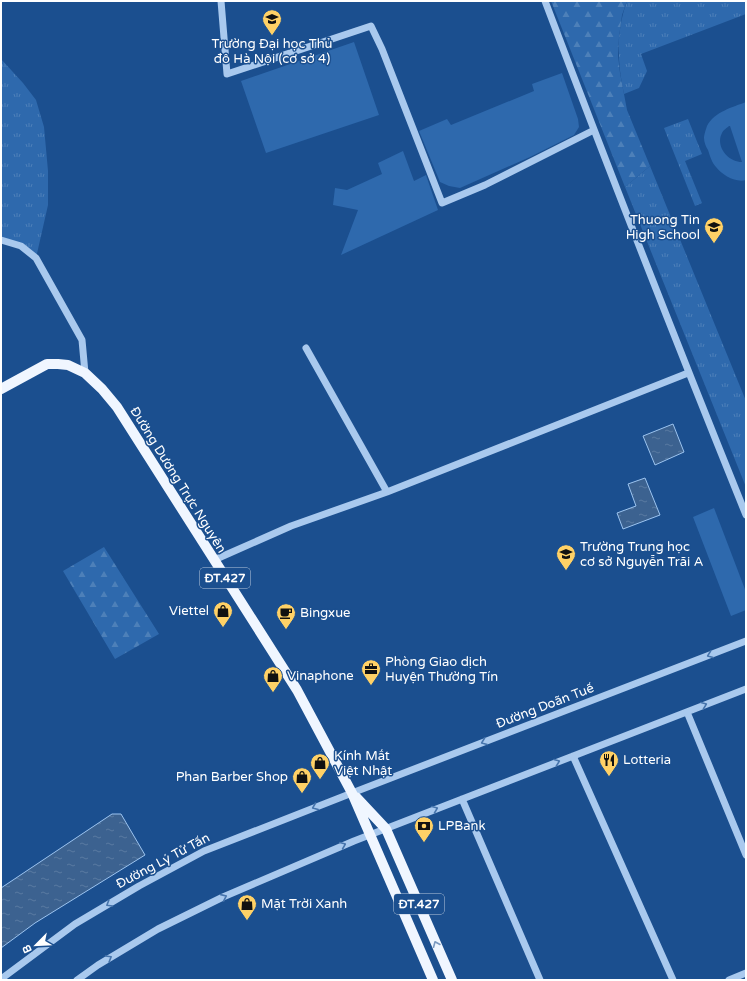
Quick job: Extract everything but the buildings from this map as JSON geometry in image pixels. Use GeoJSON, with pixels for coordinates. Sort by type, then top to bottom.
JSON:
{"type":"FeatureCollection","features":[{"type":"Feature","properties":{"kind":"main road","name":"ĐT.427"},"geometry":{"type":"LineString","coordinates":[[1,389],[48,364],[68,365],[86,373]]}},
{"type":"Feature","properties":{"kind":"main road","name":"Đường Dương Trực Nguyên"},"geometry":{"type":"LineString","coordinates":[[86,373],[117,407],[297,690],[352,793],[433,980]]}},
{"type":"Feature","properties":{"kind":"main road","name":"Đường Dương Trực Nguyên"},"geometry":{"type":"LineString","coordinates":[[352,793],[386,829],[452,980]]}},
{"type":"Feature","properties":{"kind":"street"},"geometry":{"type":"LineString","coordinates":[[221,1],[228,74],[371,26],[382,49],[442,203],[485,185],[594,130]]}},
{"type":"Feature","properties":{"kind":"street"},"geometry":{"type":"LineString","coordinates":[[545,1],[688,373],[746,515]]}},
{"type":"Feature","properties":{"kind":"street"},"geometry":{"type":"LineString","coordinates":[[1,240],[21,246],[36,258],[82,340],[86,373]]}},
{"type":"Feature","properties":{"kind":"street"},"geometry":{"type":"LineString","coordinates":[[306,348],[387,492]]}},
{"type":"Feature","properties":{"kind":"street"},"geometry":{"type":"LineString","coordinates":[[214,560],[291,526],[387,492],[688,373]]}},
{"type":"Feature","properties":{"kind":"street","name":"Đường Doãn Tuế"},"geometry":{"type":"LineString","coordinates":[[352,793],[746,640]]}},
{"type":"Feature","properties":{"kind":"street"},"geometry":{"type":"LineString","coordinates":[[77,980],[98,965],[158,929],[223,897],[370,835],[746,689]]}},
{"type":"Feature","properties":{"kind":"street"},"geometry":{"type":"LineString","coordinates":[[687,712],[746,855]]}},
{"type":"Feature","properties":{"kind":"street"},"geometry":{"type":"LineString","coordinates":[[573,756],[673,980]]}},
{"type":"Feature","properties":{"kind":"street","name":"Đường Lý Tử Tấn"},"geometry":{"type":"LineString","coordinates":[[1,979],[75,924],[139,886],[204,851],[352,793]]}},
{"type":"Feature","properties":{"kind":"street"},"geometry":{"type":"LineString","coordinates":[[462,799],[540,980]]}},
{"type":"Feature","properties":{"kind":"street"},"geometry":{"type":"LineString","coordinates":[[728,980],[746,973]]}},
{"type":"Feature","properties":{"kind":"green space"},"geometry":{"type":"Polygon","coordinates":[[[551,1],[627,1],[622,15],[619,37],[618,55],[620,73],[627,110],[650,166],[625,187],[551,1]]]}},
{"type":"Feature","properties":{"kind":"green space"},"geometry":{"type":"Polygon","coordinates":[[[627,1],[746,1],[746,14],[641,54],[647,71],[639,88],[624,94],[620,70],[619,35],[623,12],[627,1]]]}},
{"type":"Feature","properties":{"kind":"green space"},"geometry":{"type":"Polygon","coordinates":[[[354,42],[379,115],[266,153],[241,81],[354,42]]]}},
{"type":"Feature","properties":{"kind":"green space"},"geometry":{"type":"Polygon","coordinates":[[[1,59],[36,100],[44,127],[48,171],[48,205],[36,258],[21,246],[1,240],[1,59]]]}},
{"type":"Feature","properties":{"kind":"green space"},"geometry":{"type":"Polygon","coordinates":[[[562,73],[578,119],[579,127],[574,135],[530,157],[460,188],[449,186],[440,182],[419,131],[447,119],[451,125],[534,91],[532,84],[562,73]]]}},
{"type":"Feature","properties":{"kind":"green space"},"geometry":{"type":"Polygon","coordinates":[[[746,102],[746,180],[742,181],[730,178],[719,170],[712,161],[704,138],[707,126],[714,117],[746,102]],[[730,126],[722,133],[720,143],[724,152],[728,156],[742,162],[730,126]]]}},
{"type":"Feature","properties":{"kind":"green space"},"geometry":{"type":"Polygon","coordinates":[[[688,119],[702,154],[685,161],[702,203],[695,206],[664,128],[688,119]]]}},
{"type":"Feature","properties":{"kind":"green space"},"geometry":{"type":"Polygon","coordinates":[[[403,151],[414,181],[426,175],[438,210],[341,255],[358,210],[333,205],[335,188],[347,190],[382,174],[378,163],[403,151]]]}},
{"type":"Feature","properties":{"kind":"green space"},"geometry":{"type":"Polygon","coordinates":[[[650,166],[746,401],[746,487],[625,187],[650,166]]]}},
{"type":"Feature","properties":{"kind":"green space"},"geometry":{"type":"Polygon","coordinates":[[[714,508],[746,592],[746,610],[731,616],[693,517],[714,508]]]}},
{"type":"Feature","properties":{"kind":"green space"},"geometry":{"type":"Polygon","coordinates":[[[104,547],[159,634],[115,659],[63,571],[104,547]]]}},
{"type":"Feature","properties":{"kind":"water"},"geometry":{"type":"Polygon","coordinates":[[[673,424],[684,452],[655,465],[643,436],[673,424]]]}},
{"type":"Feature","properties":{"kind":"water"},"geometry":{"type":"Polygon","coordinates":[[[645,478],[660,515],[623,529],[617,513],[636,506],[628,484],[645,478]]]}},
{"type":"Feature","properties":{"kind":"water"},"geometry":{"type":"Polygon","coordinates":[[[112,814],[121,814],[145,855],[35,923],[1,948],[1,888],[112,814]]]}},
{"type":"Feature","properties":{"kind":"place","name":"Trường Đại học Thủ đô Hà Nội (cơ sở 4)"},"geometry":{"type":"Point","coordinates":[272,36]}},
{"type":"Feature","properties":{"kind":"place","name":"Thuong Tin High School"},"geometry":{"type":"Point","coordinates":[714,244]}},
{"type":"Feature","properties":{"kind":"place","name":"Trường Trung học cơ sở Nguyễn Trãi A"},"geometry":{"type":"Point","coordinates":[566,571]}},
{"type":"Feature","properties":{"kind":"place","name":"Viettel"},"geometry":{"type":"Point","coordinates":[223,628]}},
{"type":"Feature","properties":{"kind":"place","name":"Bingxue"},"geometry":{"type":"Point","coordinates":[286,630]}},
{"type":"Feature","properties":{"kind":"place","name":"Phòng Giao dịch Huyện Thường Tín"},"geometry":{"type":"Point","coordinates":[371,686]}},
{"type":"Feature","properties":{"kind":"place","name":"Vinaphone"},"geometry":{"type":"Point","coordinates":[273,693]}},
{"type":"Feature","properties":{"kind":"place","name":"Lotteria"},"geometry":{"type":"Point","coordinates":[609,777]}},
{"type":"Feature","properties":{"kind":"place","name":"Kính Mắt Việt Nhật"},"geometry":{"type":"Point","coordinates":[320,780]}},
{"type":"Feature","properties":{"kind":"place","name":"Phan Barber Shop"},"geometry":{"type":"Point","coordinates":[302,794]}},
{"type":"Feature","properties":{"kind":"place","name":"LPBank"},"geometry":{"type":"Point","coordinates":[424,843]}},
{"type":"Feature","properties":{"kind":"place","name":"Mặt Trời Xanh"},"geometry":{"type":"Point","coordinates":[247,921]}}]}
